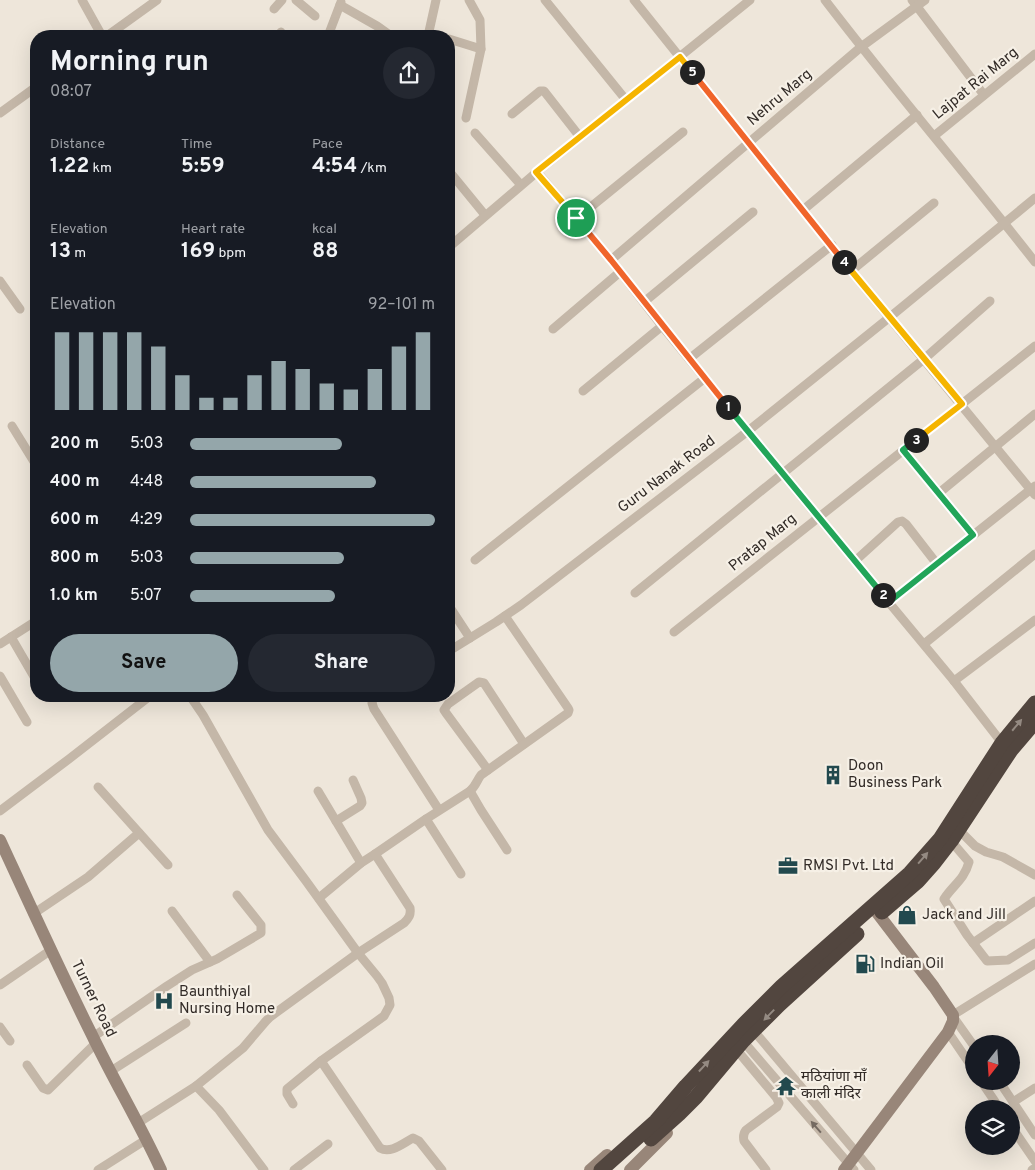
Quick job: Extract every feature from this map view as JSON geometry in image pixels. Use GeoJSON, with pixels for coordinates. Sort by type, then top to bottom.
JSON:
{"type":"FeatureCollection","features":[{"type":"Feature","properties":{"kind":"highway"},"geometry":{"type":"LineString","coordinates":[[616,1170],[675,1108],[875,911],[910,873],[940,839],[1002,743],[1035,703]]}},
{"type":"Feature","properties":{"kind":"highway"},"geometry":{"type":"LineString","coordinates":[[675,1108],[743,1025],[782,986],[875,911],[918,881],[955,835],[1011,750],[1035,722]]}},
{"type":"Feature","properties":{"kind":"highway"},"geometry":{"type":"LineString","coordinates":[[601,1170],[660,1124]]}},
{"type":"Feature","properties":{"kind":"main road","name":"Turner Road"},"geometry":{"type":"LineString","coordinates":[[0,840],[33,914],[94,1040],[147,1139],[161,1170]]}},
{"type":"Feature","properties":{"kind":"main road"},"geometry":{"type":"LineString","coordinates":[[848,1168],[857,1153],[948,1032],[954,1021],[954,1016],[934,987],[875,911]]}},
{"type":"Feature","properties":{"kind":"main road"},"geometry":{"type":"LineString","coordinates":[[590,1170],[654,1114],[675,1108],[670,1130],[630,1170]]}},
{"type":"Feature","properties":{"kind":"street"},"geometry":{"type":"LineString","coordinates":[[82,0],[99,30]]}},
{"type":"Feature","properties":{"kind":"street"},"geometry":{"type":"LineString","coordinates":[[115,30],[157,0]]}},
{"type":"Feature","properties":{"kind":"street"},"geometry":{"type":"LineString","coordinates":[[274,9],[282,0]]}},
{"type":"Feature","properties":{"kind":"street"},"geometry":{"type":"LineString","coordinates":[[296,0],[315,16]]}},
{"type":"Feature","properties":{"kind":"street"},"geometry":{"type":"LineString","coordinates":[[433,30],[436,0]]}},
{"type":"Feature","properties":{"kind":"street"},"geometry":{"type":"LineString","coordinates":[[466,118],[482,49],[480,20],[470,0]]}},
{"type":"Feature","properties":{"kind":"street"},"geometry":{"type":"LineString","coordinates":[[545,0],[626,100]]}},
{"type":"Feature","properties":{"kind":"street"},"geometry":{"type":"LineString","coordinates":[[634,0],[851,271],[1034,490],[973,535],[889,602]]}},
{"type":"Feature","properties":{"kind":"street"},"geometry":{"type":"LineString","coordinates":[[455,242],[536,172],[750,0]]}},
{"type":"Feature","properties":{"kind":"street"},"geometry":{"type":"LineString","coordinates":[[825,0],[1035,262]]}},
{"type":"Feature","properties":{"kind":"street","name":"Nehru Marg"},"geometry":{"type":"LineString","coordinates":[[611,260],[861,47],[915,3],[925,0]]}},
{"type":"Feature","properties":{"kind":"street"},"geometry":{"type":"LineString","coordinates":[[330,30],[341,2],[383,30]]}},
{"type":"Feature","properties":{"kind":"street"},"geometry":{"type":"LineString","coordinates":[[915,3],[984,95]]}},
{"type":"Feature","properties":{"kind":"street"},"geometry":{"type":"LineString","coordinates":[[455,41],[482,49]]}},
{"type":"Feature","properties":{"kind":"street","name":"Lajpat Rai Marg"},"geometry":{"type":"LineString","coordinates":[[934,136],[1035,54]]}},
{"type":"Feature","properties":{"kind":"street"},"geometry":{"type":"LineString","coordinates":[[0,113],[30,91]]}},
{"type":"Feature","properties":{"kind":"street"},"geometry":{"type":"LineString","coordinates":[[512,114],[540,91],[544,91],[580,137]]}},
{"type":"Feature","properties":{"kind":"street"},"geometry":{"type":"LineString","coordinates":[[803,210],[917,115]]}},
{"type":"Feature","properties":{"kind":"street"},"geometry":{"type":"LineString","coordinates":[[576,218],[683,132]]}},
{"type":"Feature","properties":{"kind":"street"},"geometry":{"type":"LineString","coordinates":[[476,133],[521,186]]}},
{"type":"Feature","properties":{"kind":"street"},"geometry":{"type":"LineString","coordinates":[[536,172],[611,260],[662,326],[924,644],[1002,743]]}},
{"type":"Feature","properties":{"kind":"street"},"geometry":{"type":"LineString","coordinates":[[455,178],[486,216]]}},
{"type":"Feature","properties":{"kind":"street","name":"Guru Nanak Road"},"geometry":{"type":"LineString","coordinates":[[455,647],[521,605],[748,431],[1035,198]]}},
{"type":"Feature","properties":{"kind":"street"},"geometry":{"type":"LineString","coordinates":[[851,271],[934,203]]}},
{"type":"Feature","properties":{"kind":"street"},"geometry":{"type":"LineString","coordinates":[[644,302],[753,212]]}},
{"type":"Feature","properties":{"kind":"street"},"geometry":{"type":"LineString","coordinates":[[689,359],[832,245]]}},
{"type":"Feature","properties":{"kind":"street"},"geometry":{"type":"LineString","coordinates":[[553,329],[620,272]]}},
{"type":"Feature","properties":{"kind":"street"},"geometry":{"type":"LineString","coordinates":[[0,281],[20,309]]}},
{"type":"Feature","properties":{"kind":"street"},"geometry":{"type":"LineString","coordinates":[[635,593],[924,359],[990,301]]}},
{"type":"Feature","properties":{"kind":"street"},"geometry":{"type":"LineString","coordinates":[[583,391],[662,326]]}},
{"type":"Feature","properties":{"kind":"street","name":"Pratap Marg"},"geometry":{"type":"LineString","coordinates":[[674,632],[1035,346]]}},
{"type":"Feature","properties":{"kind":"street"},"geometry":{"type":"LineString","coordinates":[[475,560],[705,378]]}},
{"type":"Feature","properties":{"kind":"street"},"geometry":{"type":"LineString","coordinates":[[939,494],[1035,414]]}},
{"type":"Feature","properties":{"kind":"street"},"geometry":{"type":"LineString","coordinates":[[12,426],[30,455]]}},
{"type":"Feature","properties":{"kind":"street"},"geometry":{"type":"LineString","coordinates":[[903,450],[973,535]]}},
{"type":"Feature","properties":{"kind":"street"},"geometry":{"type":"LineString","coordinates":[[855,561],[898,522],[902,521],[937,564]]}},
{"type":"Feature","properties":{"kind":"street"},"geometry":{"type":"LineString","coordinates":[[924,644],[1035,554]]}},
{"type":"Feature","properties":{"kind":"street"},"geometry":{"type":"LineString","coordinates":[[455,615],[470,638]]}},
{"type":"Feature","properties":{"kind":"street"},"geometry":{"type":"LineString","coordinates":[[319,898],[361,863],[470,791],[475,787],[479,778],[488,770],[568,713],[569,710],[505,616]]}},
{"type":"Feature","properties":{"kind":"street"},"geometry":{"type":"LineString","coordinates":[[954,681],[1035,620]]}},
{"type":"Feature","properties":{"kind":"street"},"geometry":{"type":"LineString","coordinates":[[0,644],[30,625]]}},
{"type":"Feature","properties":{"kind":"street"},"geometry":{"type":"LineString","coordinates":[[11,637],[30,670]]}},
{"type":"Feature","properties":{"kind":"street"},"geometry":{"type":"LineString","coordinates":[[0,676],[27,722]]}},
{"type":"Feature","properties":{"kind":"street"},"geometry":{"type":"LineString","coordinates":[[455,699],[479,682],[484,683],[524,744]]}},
{"type":"Feature","properties":{"kind":"street"},"geometry":{"type":"LineString","coordinates":[[0,811],[142,702]]}},
{"type":"Feature","properties":{"kind":"street"},"geometry":{"type":"LineString","coordinates":[[194,702],[268,830],[377,976],[389,998],[390,1005],[384,1016],[320,1061],[287,1089],[286,1094],[294,1104]]}},
{"type":"Feature","properties":{"kind":"street"},"geometry":{"type":"LineString","coordinates":[[372,702],[374,709],[439,810]]}},
{"type":"Feature","properties":{"kind":"street"},"geometry":{"type":"LineString","coordinates":[[451,702],[444,710],[488,770]]}},
{"type":"Feature","properties":{"kind":"street"},"geometry":{"type":"LineString","coordinates":[[336,821],[362,803],[362,798],[353,780]]}},
{"type":"Feature","properties":{"kind":"street"},"geometry":{"type":"LineString","coordinates":[[98,787],[168,865]]}},
{"type":"Feature","properties":{"kind":"street"},"geometry":{"type":"LineString","coordinates":[[318,791],[361,863]]}},
{"type":"Feature","properties":{"kind":"street"},"geometry":{"type":"LineString","coordinates":[[470,791],[507,850]]}},
{"type":"Feature","properties":{"kind":"street"},"geometry":{"type":"LineString","coordinates":[[426,819],[461,874]]}},
{"type":"Feature","properties":{"kind":"street"},"geometry":{"type":"LineString","coordinates":[[33,914],[88,877],[139,833]]}},
{"type":"Feature","properties":{"kind":"street"},"geometry":{"type":"LineString","coordinates":[[955,835],[1035,875]]}},
{"type":"Feature","properties":{"kind":"street"},"geometry":{"type":"LineString","coordinates":[[955,835],[969,862]]}},
{"type":"Feature","properties":{"kind":"street"},"geometry":{"type":"LineString","coordinates":[[986,852],[969,862],[961,880],[950,889],[944,898],[972,943],[987,961],[1008,960],[1035,944]]}},
{"type":"Feature","properties":{"kind":"street"},"geometry":{"type":"LineString","coordinates":[[138,1123],[196,1086],[243,1048],[266,1021],[358,953],[408,919],[411,914],[410,908],[375,854]]}},
{"type":"Feature","properties":{"kind":"street"},"geometry":{"type":"LineString","coordinates":[[27,1065],[43,1088],[48,1090],[94,1040],[167,986],[261,932],[261,925],[237,895]]}},
{"type":"Feature","properties":{"kind":"street"},"geometry":{"type":"LineString","coordinates":[[972,943],[1035,902]]}},
{"type":"Feature","properties":{"kind":"street"},"geometry":{"type":"LineString","coordinates":[[172,911],[210,962]]}},
{"type":"Feature","properties":{"kind":"street"},"geometry":{"type":"LineString","coordinates":[[0,985],[51,950]]}},
{"type":"Feature","properties":{"kind":"street"},"geometry":{"type":"LineString","coordinates":[[967,1035],[954,1016],[1035,964]]}},
{"type":"Feature","properties":{"kind":"street"},"geometry":{"type":"LineString","coordinates":[[110,1071],[186,1023]]}},
{"type":"Feature","properties":{"kind":"street"},"geometry":{"type":"LineString","coordinates":[[0,1027],[10,1041]]}},
{"type":"Feature","properties":{"kind":"street"},"geometry":{"type":"LineString","coordinates":[[948,1032],[965,1057]]}},
{"type":"Feature","properties":{"kind":"street"},"geometry":{"type":"LineString","coordinates":[[744,1041],[848,1168]]}},
{"type":"Feature","properties":{"kind":"street"},"geometry":{"type":"LineString","coordinates":[[744,1041],[779,1103]]}},
{"type":"Feature","properties":{"kind":"street"},"geometry":{"type":"LineString","coordinates":[[744,1041],[857,1153],[871,1170]]}},
{"type":"Feature","properties":{"kind":"street"},"geometry":{"type":"LineString","coordinates":[[320,1061],[380,1148],[384,1150],[392,1149],[413,1138],[416,1139],[442,1170]]}},
{"type":"Feature","properties":{"kind":"street"},"geometry":{"type":"LineString","coordinates":[[196,1086],[219,1110],[264,1170]]}},
{"type":"Feature","properties":{"kind":"street"},"geometry":{"type":"LineString","coordinates":[[1017,1100],[1035,1088]]}},
{"type":"Feature","properties":{"kind":"street"},"geometry":{"type":"LineString","coordinates":[[766,1170],[744,1141],[744,1134],[746,1130],[790,1096]]}},
{"type":"Feature","properties":{"kind":"street"},"geometry":{"type":"LineString","coordinates":[[1020,1111],[1035,1135]]}},
{"type":"Feature","properties":{"kind":"street"},"geometry":{"type":"LineString","coordinates":[[98,1170],[147,1139]]}},
{"type":"Feature","properties":{"kind":"street"},"geometry":{"type":"LineString","coordinates":[[1020,1139],[1035,1161]]}},
{"type":"Feature","properties":{"kind":"street"},"geometry":{"type":"LineString","coordinates":[[294,1170],[328,1144]]}},
{"type":"Feature","properties":{"kind":"place","name":"Doon Business Park"},"geometry":{"type":"Point","coordinates":[833,775]}},
{"type":"Feature","properties":{"kind":"place","name":"RMSI Pvt. Ltd"},"geometry":{"type":"Point","coordinates":[788,866]}},
{"type":"Feature","properties":{"kind":"place","name":"Jack and Jill"},"geometry":{"type":"Point","coordinates":[907,915]}},
{"type":"Feature","properties":{"kind":"place","name":"Indian Oil"},"geometry":{"type":"Point","coordinates":[865,964]}},
{"type":"Feature","properties":{"kind":"place","name":"Baunthiyal Nursing Home"},"geometry":{"type":"Point","coordinates":[164,1001]}},
{"type":"Feature","properties":{"kind":"place","name":"मठियांणा माँ काली मंदिर"},"geometry":{"type":"Point","coordinates":[786,1086]}},
{"type":"Feature","properties":{"kind":"route"},"geometry":{"type":"LineString","coordinates":[[680,57],[851,271],[962,404],[903,450],[973,535],[889,602],[662,326],[576,218],[536,172],[680,57]]}}]}
